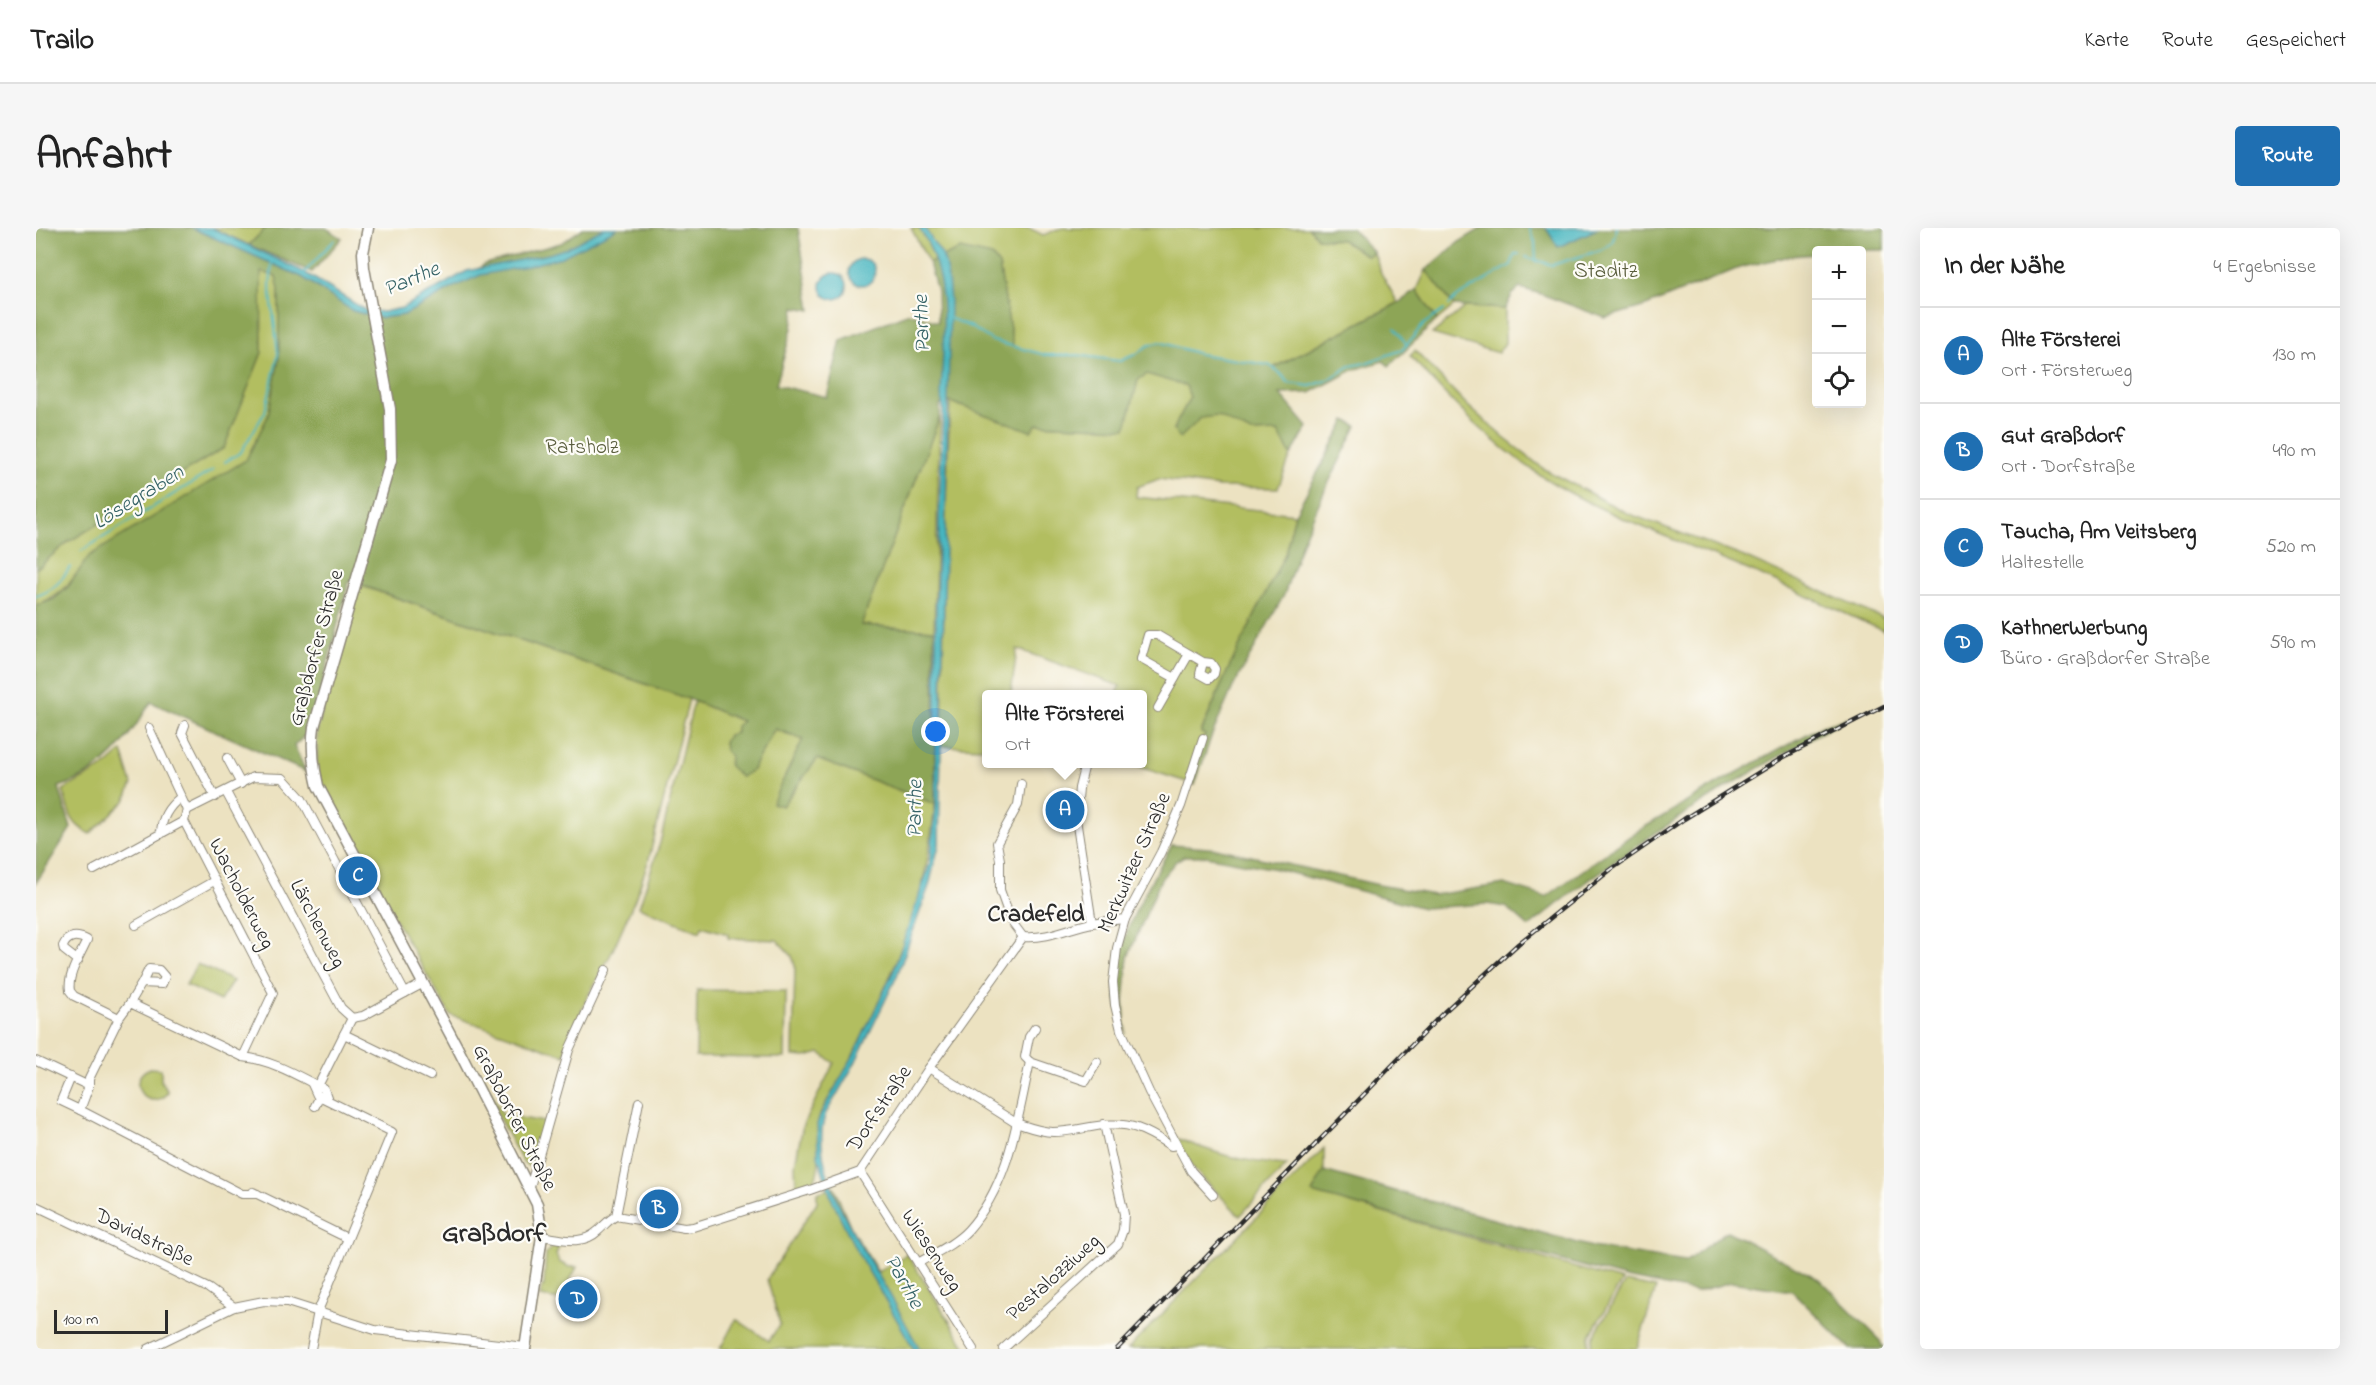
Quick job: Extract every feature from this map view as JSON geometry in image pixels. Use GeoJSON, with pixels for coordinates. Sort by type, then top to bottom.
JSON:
{"type":"FeatureCollection","features":[{"type":"Feature","properties":{"kind":"street","name":"Graßdorfer Straße"},"geometry":{"type":"LineString","coordinates":[[368,228],[363,252],[390,409],[390,460],[314,727],[311,749],[318,786],[537,1204],[542,1236],[525,1348]]}},
{"type":"Feature","properties":{"kind":"street"},"geometry":{"type":"LineString","coordinates":[[1175,678],[1141,658],[1148,635],[1157,635],[1203,662]]}},
{"type":"Feature","properties":{"kind":"street"},"geometry":{"type":"LineString","coordinates":[[1158,708],[1189,654]]}},
{"type":"Feature","properties":{"kind":"street"},"geometry":{"type":"LineString","coordinates":[[185,724],[182,733],[215,797]]}},
{"type":"Feature","properties":{"kind":"street"},"geometry":{"type":"LineString","coordinates":[[149,728],[187,810],[252,777],[283,778],[302,799],[405,993]]}},
{"type":"Feature","properties":{"kind":"street","name":"Merkwitzer Straße"},"geometry":{"type":"LineString","coordinates":[[1203,738],[1161,852],[1125,919],[1117,948],[1113,982],[1114,1005],[1121,1030],[1176,1146],[1191,1171],[1213,1195]]}},
{"type":"Feature","properties":{"kind":"street"},"geometry":{"type":"LineString","coordinates":[[227,758],[240,784]]}},
{"type":"Feature","properties":{"kind":"street"},"geometry":{"type":"LineString","coordinates":[[1084,768],[1079,788],[1076,819],[1092,923]]}},
{"type":"Feature","properties":{"kind":"street"},"geometry":{"type":"LineString","coordinates":[[1021,784],[1018,805],[997,843],[1000,860],[1000,890],[1011,921],[1023,937],[1048,936],[1092,923],[1125,919]]}},
{"type":"Feature","properties":{"kind":"street","name":"Lärchenweg"},"geometry":{"type":"LineString","coordinates":[[226,792],[341,1008],[352,1018]]}},
{"type":"Feature","properties":{"kind":"street"},"geometry":{"type":"LineString","coordinates":[[161,834],[161,824],[171,805],[181,797]]}},
{"type":"Feature","properties":{"kind":"street","name":"Wacholderweg"},"geometry":{"type":"LineString","coordinates":[[187,810],[184,821],[273,993],[243,1057]]}},
{"type":"Feature","properties":{"kind":"street"},"geometry":{"type":"LineString","coordinates":[[94,870],[184,821]]}},
{"type":"Feature","properties":{"kind":"street"},"geometry":{"type":"LineString","coordinates":[[136,925],[214,881]]}},
{"type":"Feature","properties":{"kind":"street","name":"Dorfstraße"},"geometry":{"type":"LineString","coordinates":[[616,1216],[684,1228],[845,1179],[860,1172],[929,1068],[1023,937]]}},
{"type":"Feature","properties":{"kind":"street"},"geometry":{"type":"LineString","coordinates":[[78,961],[70,978],[70,992],[118,1018]]}},
{"type":"Feature","properties":{"kind":"street"},"geometry":{"type":"LineString","coordinates":[[530,1187],[569,1050],[606,970]]}},
{"type":"Feature","properties":{"kind":"street"},"geometry":{"type":"LineString","coordinates":[[80,1110],[89,1086],[89,1079],[118,1018],[130,1004],[142,983]]}},
{"type":"Feature","properties":{"kind":"street"},"geometry":{"type":"LineString","coordinates":[[315,1106],[319,1091],[352,1018],[363,1016],[422,984]]}},
{"type":"Feature","properties":{"kind":"street"},"geometry":{"type":"LineString","coordinates":[[130,1004],[243,1057],[260,1059],[392,1132],[318,1311],[311,1349]]}},
{"type":"Feature","properties":{"kind":"street"},"geometry":{"type":"LineString","coordinates":[[1035,1028],[1029,1037],[1025,1057],[1030,1062],[1086,1080],[1097,1062]]}},
{"type":"Feature","properties":{"kind":"street"},"geometry":{"type":"LineString","coordinates":[[344,1034],[430,1076]]}},
{"type":"Feature","properties":{"kind":"street"},"geometry":{"type":"LineString","coordinates":[[36,1061],[89,1086]]}},
{"type":"Feature","properties":{"kind":"street"},"geometry":{"type":"LineString","coordinates":[[918,1263],[968,1231],[1002,1177],[1030,1062]]}},
{"type":"Feature","properties":{"kind":"street"},"geometry":{"type":"LineString","coordinates":[[929,1068],[1016,1123],[1032,1129],[1052,1132],[1104,1124],[1137,1128],[1171,1146],[1176,1146]]}},
{"type":"Feature","properties":{"kind":"street"},"geometry":{"type":"LineString","coordinates":[[71,1077],[61,1101],[242,1194],[257,1194],[347,1238]]}},
{"type":"Feature","properties":{"kind":"street"},"geometry":{"type":"LineString","coordinates":[[542,1236],[584,1240],[616,1216],[639,1102]]}},
{"type":"Feature","properties":{"kind":"street","name":"Pestalozziweg"},"geometry":{"type":"LineString","coordinates":[[1003,1349],[1118,1244],[1123,1230],[1124,1214],[1104,1124]]}},
{"type":"Feature","properties":{"kind":"street","name":"Wiesenweg"},"geometry":{"type":"LineString","coordinates":[[860,1172],[973,1349]]}},
{"type":"Feature","properties":{"kind":"street","name":"Davidstraße"},"geometry":{"type":"LineString","coordinates":[[36,1206],[208,1288],[234,1307]]}},
{"type":"Feature","properties":{"kind":"street"},"geometry":{"type":"LineString","coordinates":[[148,1349],[234,1307],[264,1301],[287,1302],[375,1330],[525,1348]]}},
{"type":"Feature","properties":{"kind":"green space","name":"Ratsholz"},"geometry":{"type":"Polygon","coordinates":[[[36,228],[192,228],[302,277],[353,311],[381,318],[404,315],[448,290],[485,264],[561,243],[583,228],[798,228],[811,310],[795,307],[792,328],[776,385],[827,397],[841,340],[909,313],[938,322],[937,291],[929,263],[960,249],[992,256],[999,265],[1013,346],[1046,355],[1078,355],[1120,361],[1149,345],[1160,342],[1200,354],[1269,365],[1273,368],[1398,303],[1417,290],[1437,320],[1389,366],[1383,361],[1353,370],[1310,393],[1280,394],[1308,427],[1291,455],[1278,432],[1251,433],[1218,416],[1201,418],[1180,438],[1173,430],[1190,397],[1186,386],[1147,374],[1138,380],[1126,428],[1037,424],[1031,431],[950,402],[940,405],[940,416],[861,625],[934,630],[935,804],[817,759],[782,806],[772,803],[803,739],[775,729],[753,770],[741,777],[729,766],[730,756],[725,750],[724,743],[728,735],[736,733],[736,726],[742,721],[689,699],[349,581],[310,731],[294,746],[306,772],[151,702],[133,730],[113,754],[89,773],[59,787],[71,828],[36,883],[36,606],[54,599],[68,587],[89,556],[246,460],[268,416],[279,359],[279,289],[276,276],[261,272],[262,352],[224,448],[68,542],[36,569],[36,228]]]}},
{"type":"Feature","properties":{"kind":"green space"},"geometry":{"type":"Polygon","coordinates":[[[212,228],[266,228],[249,245],[212,228]]]}},
{"type":"Feature","properties":{"kind":"green space"},"geometry":{"type":"Polygon","coordinates":[[[266,228],[326,228],[342,238],[312,272],[249,245],[266,228]]]}},
{"type":"Feature","properties":{"kind":"green space"},"geometry":{"type":"Polygon","coordinates":[[[911,228],[1029,228],[1043,235],[1062,228],[1309,228],[1318,238],[1342,240],[1367,256],[1374,253],[1381,273],[1398,303],[1273,368],[1269,365],[1200,354],[1160,342],[1149,345],[1120,361],[1078,355],[1046,355],[1013,347],[999,265],[960,249],[929,263],[911,228]]]}},
{"type":"Feature","properties":{"kind":"green space"},"geometry":{"type":"Polygon","coordinates":[[[1309,228],[1352,228],[1374,253],[1367,256],[1342,240],[1318,238],[1309,228]]]}},
{"type":"Feature","properties":{"kind":"green space","name":"Staditz"},"geometry":{"type":"Polygon","coordinates":[[[1482,228],[1546,228],[1558,247],[1599,228],[1884,228],[1884,250],[1866,250],[1866,246],[1812,246],[1812,254],[1790,256],[1739,268],[1646,306],[1605,318],[1520,288],[1512,295],[1505,309],[1454,306],[1426,270],[1459,242],[1482,228]]]}},
{"type":"Feature","properties":{"kind":"green space"},"geometry":{"type":"Polygon","coordinates":[[[1426,270],[1454,306],[1437,320],[1417,290],[1426,270]]]}},
{"type":"Feature","properties":{"kind":"green space"},"geometry":{"type":"Polygon","coordinates":[[[260,271],[276,275],[279,289],[279,360],[268,416],[246,460],[77,573],[60,593],[36,606],[36,569],[68,542],[224,448],[262,352],[260,271]]]}},
{"type":"Feature","properties":{"kind":"green space"},"geometry":{"type":"Polygon","coordinates":[[[1465,307],[1505,309],[1505,343],[1498,353],[1432,334],[1465,307]]]}},
{"type":"Feature","properties":{"kind":"green space"},"geometry":{"type":"Polygon","coordinates":[[[1415,351],[1467,405],[1544,469],[1627,513],[1744,557],[1884,619],[1884,631],[1766,578],[1631,522],[1584,500],[1540,475],[1504,449],[1471,420],[1410,356],[1415,351]]]}},
{"type":"Feature","properties":{"kind":"green space"},"geometry":{"type":"Polygon","coordinates":[[[1147,374],[1186,385],[1190,397],[1173,430],[1201,418],[1218,415],[1251,433],[1278,432],[1291,455],[1278,488],[1219,487],[1159,479],[1137,487],[1136,497],[1295,514],[1285,554],[1228,670],[1201,732],[1205,735],[1190,783],[1143,768],[1147,768],[1147,690],[1118,690],[1120,686],[1017,649],[1012,690],[982,690],[982,748],[942,746],[945,535],[950,402],[1031,430],[1037,424],[1125,428],[1138,380],[1147,374]]]}},
{"type":"Feature","properties":{"kind":"green space"},"geometry":{"type":"Polygon","coordinates":[[[940,416],[934,630],[861,625],[940,416]]]}},
{"type":"Feature","properties":{"kind":"green space"},"geometry":{"type":"Polygon","coordinates":[[[1346,420],[1357,426],[1302,542],[1284,595],[1233,687],[1211,737],[1195,785],[1190,783],[1205,735],[1201,733],[1228,670],[1285,554],[1295,514],[1346,420]]]}},
{"type":"Feature","properties":{"kind":"green space"},"geometry":{"type":"Polygon","coordinates":[[[356,584],[689,699],[648,862],[612,952],[586,1000],[564,1055],[450,1015],[355,850],[320,779],[317,766],[317,731],[356,584]]]}},
{"type":"Feature","properties":{"kind":"green space"},"geometry":{"type":"Polygon","coordinates":[[[694,701],[742,721],[725,750],[753,770],[775,729],[803,740],[773,803],[782,806],[817,759],[935,804],[925,872],[902,947],[848,1066],[822,1110],[818,1128],[819,1158],[816,1176],[812,1184],[796,1188],[795,1164],[803,1125],[834,1063],[820,1053],[806,1057],[793,1056],[795,966],[792,956],[777,940],[728,938],[728,934],[702,926],[700,932],[639,907],[660,843],[694,701]]]}},
{"type":"Feature","properties":{"kind":"green space"},"geometry":{"type":"Polygon","coordinates":[[[1848,718],[1724,789],[1643,841],[1529,927],[1506,907],[1487,904],[1424,908],[1276,869],[1205,856],[1184,856],[1176,861],[1161,879],[1128,957],[1124,1003],[1126,1034],[1116,994],[1116,975],[1120,955],[1134,916],[1172,845],[1220,849],[1434,895],[1504,884],[1546,897],[1633,834],[1729,777],[1822,726],[1848,718]]]}},
{"type":"Feature","properties":{"kind":"green space"},"geometry":{"type":"Polygon","coordinates":[[[122,751],[132,784],[125,801],[90,834],[74,821],[63,790],[104,767],[122,751]]]}},
{"type":"Feature","properties":{"kind":"green space"},"geometry":{"type":"Polygon","coordinates":[[[197,964],[233,981],[220,1001],[186,985],[197,964]]]}},
{"type":"Feature","properties":{"kind":"green space"},"geometry":{"type":"Polygon","coordinates":[[[697,990],[786,991],[785,1058],[696,1057],[697,990]]]}},
{"type":"Feature","properties":{"kind":"green space"},"geometry":{"type":"Polygon","coordinates":[[[150,1068],[161,1069],[161,1081],[168,1092],[161,1098],[153,1100],[141,1094],[138,1087],[138,1080],[142,1073],[150,1068]]]}},
{"type":"Feature","properties":{"kind":"green space"},"geometry":{"type":"Polygon","coordinates":[[[482,1075],[503,1115],[545,1122],[533,1165],[528,1166],[522,1161],[479,1081],[482,1075]]]}},
{"type":"Feature","properties":{"kind":"green space"},"geometry":{"type":"Polygon","coordinates":[[[1176,1138],[1230,1156],[1256,1162],[1287,1165],[1240,1216],[1194,1169],[1176,1138]]]}},
{"type":"Feature","properties":{"kind":"green space"},"geometry":{"type":"Polygon","coordinates":[[[1324,1148],[1324,1171],[1313,1193],[1622,1281],[1590,1335],[1588,1349],[1128,1349],[1324,1148]]]}},
{"type":"Feature","properties":{"kind":"green space"},"geometry":{"type":"Polygon","coordinates":[[[1324,1171],[1592,1247],[1685,1262],[1727,1231],[1819,1279],[1881,1341],[1884,1349],[1850,1349],[1792,1291],[1731,1282],[1696,1292],[1626,1278],[1312,1193],[1324,1171]]]}},
{"type":"Feature","properties":{"kind":"green space"},"geometry":{"type":"Polygon","coordinates":[[[834,1187],[852,1230],[878,1272],[907,1254],[967,1349],[720,1349],[736,1319],[769,1341],[780,1324],[767,1279],[817,1202],[817,1193],[834,1187]]]}},
{"type":"Feature","properties":{"kind":"green space"},"geometry":{"type":"Polygon","coordinates":[[[554,1245],[560,1245],[556,1254],[559,1262],[569,1267],[577,1267],[560,1300],[540,1297],[542,1286],[544,1286],[546,1253],[554,1245]]]}},
{"type":"Feature","properties":{"kind":"green space"},"geometry":{"type":"Polygon","coordinates":[[[1625,1282],[1656,1288],[1637,1349],[1591,1349],[1593,1337],[1625,1282]]]}},
{"type":"Feature","properties":{"kind":"water"},"geometry":{"type":"Polygon","coordinates":[[[192,228],[212,228],[304,272],[365,310],[383,312],[402,308],[467,271],[549,254],[567,248],[604,228],[618,228],[562,257],[481,275],[404,315],[381,318],[353,311],[302,277],[192,228]]]}},
{"type":"Feature","properties":{"kind":"water"},"geometry":{"type":"Polygon","coordinates":[[[919,228],[925,228],[941,253],[948,277],[950,302],[939,845],[929,886],[897,976],[854,1065],[826,1113],[822,1134],[823,1156],[829,1180],[839,1204],[920,1349],[914,1349],[856,1250],[831,1198],[818,1156],[817,1124],[893,972],[930,863],[936,805],[936,606],[944,330],[937,267],[930,247],[919,228]]]}},
{"type":"Feature","properties":{"kind":"water"},"geometry":{"type":"Polygon","coordinates":[[[1546,228],[1599,228],[1558,247],[1546,228]]]}},
{"type":"Feature","properties":{"kind":"water"},"geometry":{"type":"Polygon","coordinates":[[[862,259],[871,263],[875,272],[871,281],[862,285],[853,281],[849,272],[853,263],[862,259]]]}},
{"type":"Feature","properties":{"kind":"water"},"geometry":{"type":"Polygon","coordinates":[[[834,273],[843,277],[847,286],[843,295],[834,299],[825,295],[821,286],[825,277],[834,273]]]}},
{"type":"Feature","properties":{"kind":"waterway"},"geometry":{"type":"LineString","coordinates":[[1529,228],[1535,242],[1536,262]]}},
{"type":"Feature","properties":{"kind":"waterway"},"geometry":{"type":"LineString","coordinates":[[1526,257],[1552,265],[1601,250],[1612,243],[1617,228]]}},
{"type":"Feature","properties":{"kind":"waterway"},"geometry":{"type":"LineString","coordinates":[[304,273],[334,240]]}},
{"type":"Feature","properties":{"kind":"waterway"},"geometry":{"type":"LineString","coordinates":[[1449,305],[1457,297],[1511,265],[1515,254],[1519,254]]}},
{"type":"Feature","properties":{"kind":"waterway","name":"Lösegraben"},"geometry":{"type":"LineString","coordinates":[[225,462],[241,452],[265,412],[278,354],[270,286],[272,263]]}},
{"type":"Feature","properties":{"kind":"waterway"},"geometry":{"type":"LineString","coordinates":[[949,318],[971,327],[993,341],[1046,355],[1078,355],[1120,361],[1149,345],[1160,342],[1200,354],[1269,365],[1289,383],[1310,386],[1328,380],[1350,366],[1402,350],[1425,323],[1444,310]]}},
{"type":"Feature","properties":{"kind":"waterway"},"geometry":{"type":"LineString","coordinates":[[1395,328],[1407,345]]}},
{"type":"Feature","properties":{"kind":"waterway","name":"Lösegraben"},"geometry":{"type":"LineString","coordinates":[[81,551],[213,470]]}},
{"type":"Feature","properties":{"kind":"waterway","name":"Lösegraben"},"geometry":{"type":"LineString","coordinates":[[36,596],[56,585],[70,567]]}},
{"type":"Feature","properties":{"kind":"railway"},"geometry":{"type":"LineString","coordinates":[[1117,1349],[1444,1012],[1518,944],[1609,871],[1684,819],[1782,758],[1884,706]]}},
{"type":"Feature","properties":{"kind":"place","name":"Alte Försterei"},"geometry":{"type":"Point","coordinates":[1065,810]}},
{"type":"Feature","properties":{"kind":"place","name":"Taucha, Am Veitsberg"},"geometry":{"type":"Point","coordinates":[358,876]}},
{"type":"Feature","properties":{"kind":"place","name":"Gut Graßdorf"},"geometry":{"type":"Point","coordinates":[659,1209]}},
{"type":"Feature","properties":{"kind":"place","name":"KathnerWerbung"},"geometry":{"type":"Point","coordinates":[578,1299]}},
{"type":"Feature","properties":{"kind":"district","name":"Cradefeld"},"geometry":{"type":"Point","coordinates":[1036,915]}},
{"type":"Feature","properties":{"kind":"district","name":"Graßdorf"},"geometry":{"type":"Point","coordinates":[494,1234]}},
{"type":"Feature","properties":{"kind":"water label","name":"Parthe"},"geometry":{"type":"Point","coordinates":[412,280]}},
{"type":"Feature","properties":{"kind":"water label","name":"Parthe"},"geometry":{"type":"Point","coordinates":[923,324]}},
{"type":"Feature","properties":{"kind":"water label","name":"Parthe"},"geometry":{"type":"Point","coordinates":[916,809]}},
{"type":"Feature","properties":{"kind":"water label","name":"Parthe"},"geometry":{"type":"Point","coordinates":[903,1282]}}]}
